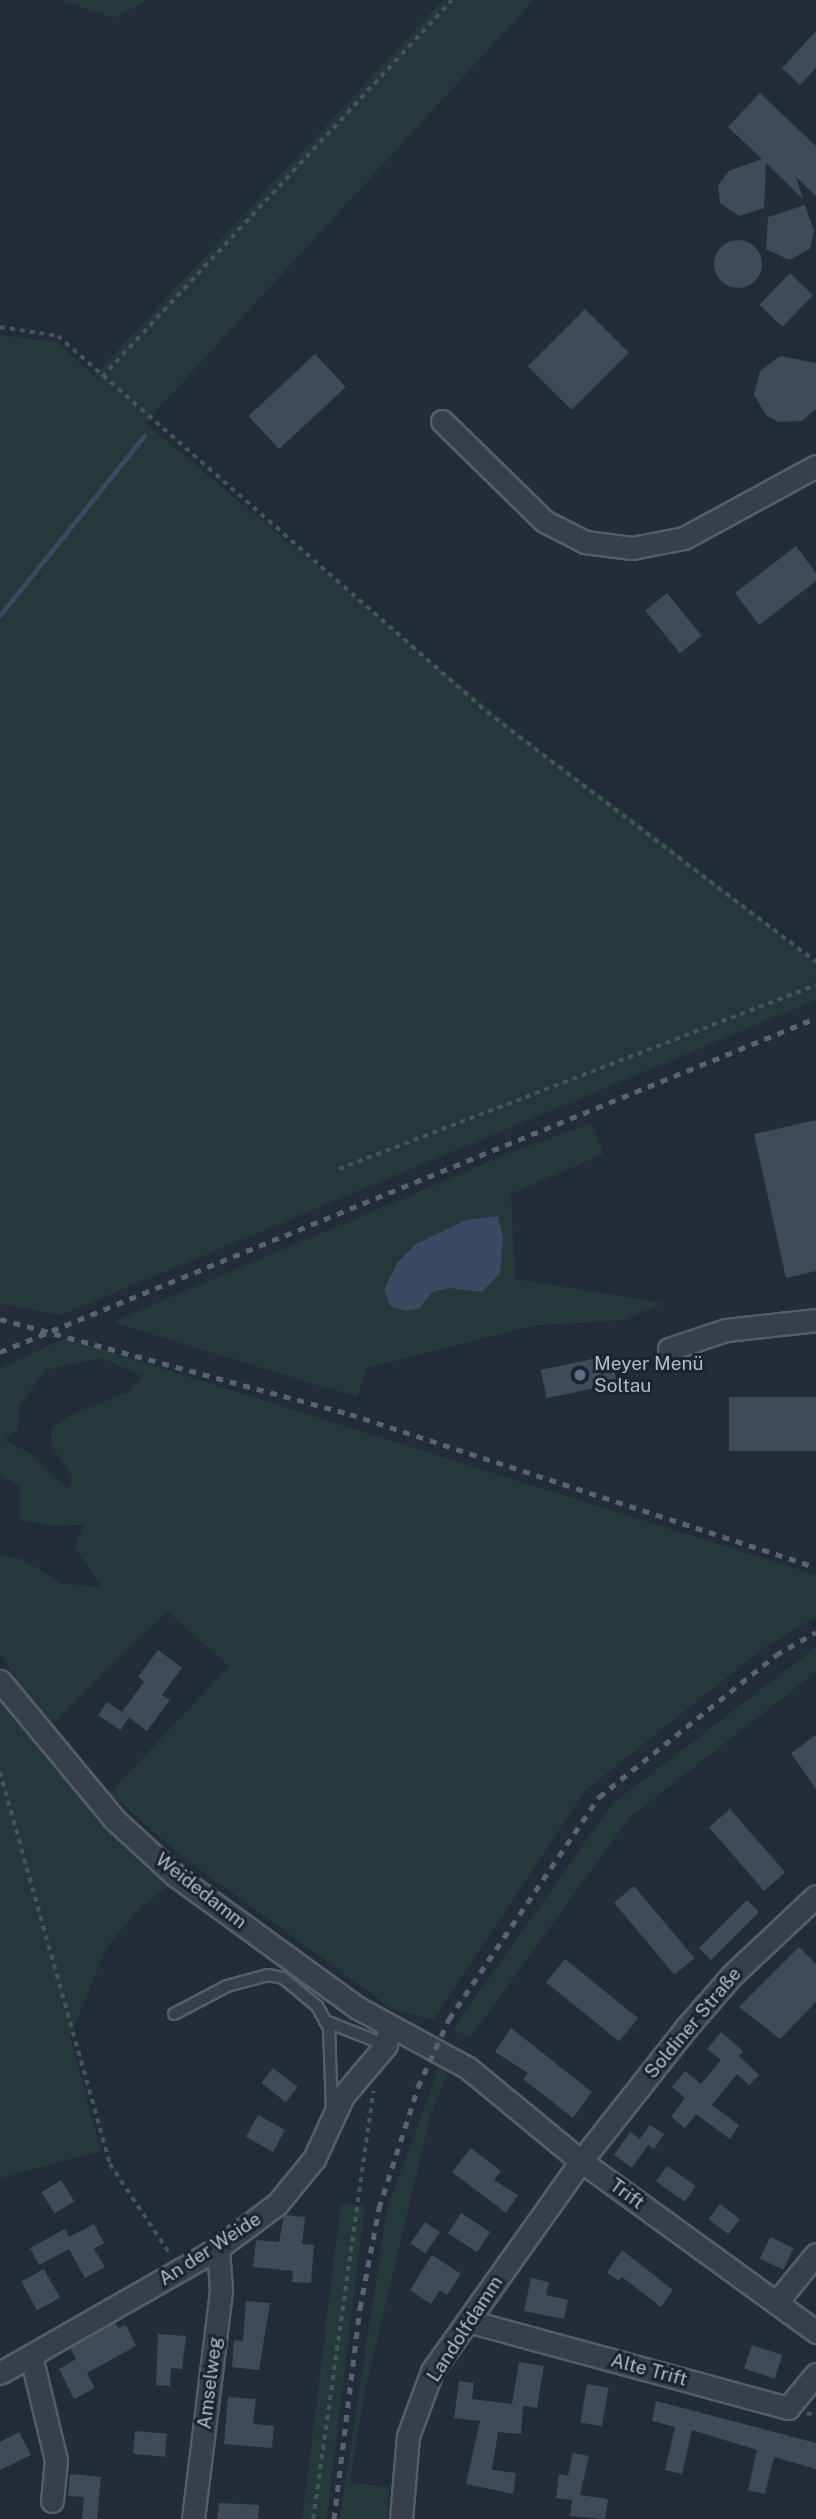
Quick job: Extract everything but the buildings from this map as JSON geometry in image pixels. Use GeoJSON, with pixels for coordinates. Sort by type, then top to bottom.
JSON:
{"type":"FeatureCollection","features":[{"type":"Feature","properties":{"kind":"street"},"geometry":{"type":"LineString","coordinates":[[442,421],[544,521],[585,542],[632,548],[684,538],[816,466]]}},
{"type":"Feature","properties":{"kind":"street"},"geometry":{"type":"LineString","coordinates":[[669,1349],[726,1330],[816,1320]]}},
{"type":"Feature","properties":{"kind":"street","name":"Weidedamm"},"geometry":{"type":"LineString","coordinates":[[0,1681],[38,1734],[114,1819],[176,1877],[384,2043],[443,2051]]}},
{"type":"Feature","properties":{"kind":"street","name":"Soldiner Straße"},"geometry":{"type":"LineString","coordinates":[[581,2161],[732,1975],[816,1895]]}},
{"type":"Feature","properties":{"kind":"street","name":"An der Weide"},"geometry":{"type":"LineString","coordinates":[[0,2373],[218,2248],[277,2204],[314,2159],[343,2096],[384,2043]]}},
{"type":"Feature","properties":{"kind":"street","name":"Trift"},"geometry":{"type":"LineString","coordinates":[[443,2051],[581,2161],[816,2332]]}},
{"type":"Feature","properties":{"kind":"street","name":"Landolfdamm"},"geometry":{"type":"LineString","coordinates":[[401,2519],[408,2436],[432,2371],[581,2161]]}},
{"type":"Feature","properties":{"kind":"street","name":"Amselweg"},"geometry":{"type":"LineString","coordinates":[[194,2519],[222,2290],[218,2248]]}},
{"type":"Feature","properties":{"kind":"street"},"geometry":{"type":"LineString","coordinates":[[776,2303],[816,2254]]}},
{"type":"Feature","properties":{"kind":"street","name":"Alte Trift"},"geometry":{"type":"LineString","coordinates":[[468,2320],[788,2408],[816,2374]]}},
{"type":"Feature","properties":{"kind":"street"},"geometry":{"type":"LineString","coordinates":[[31,2356],[56,2460],[52,2501]]}},
{"type":"Feature","properties":{"kind":"lane"},"geometry":{"type":"LineString","coordinates":[[174,2014],[227,1986],[268,1975],[283,1978],[302,1992],[325,2021],[384,2043]]}},
{"type":"Feature","properties":{"kind":"lane"},"geometry":{"type":"LineString","coordinates":[[325,2021],[332,2119]]}},
{"type":"Feature","properties":{"kind":"path"},"geometry":{"type":"LineString","coordinates":[[102,377],[452,0]]}},
{"type":"Feature","properties":{"kind":"path"},"geometry":{"type":"LineString","coordinates":[[0,327],[58,336],[487,712],[816,962]]}},
{"type":"Feature","properties":{"kind":"path"},"geometry":{"type":"LineString","coordinates":[[339,1169],[816,985]]}},
{"type":"Feature","properties":{"kind":"path"},"geometry":{"type":"LineString","coordinates":[[0,1772],[110,2165],[181,2269]]}},
{"type":"Feature","properties":{"kind":"path"},"geometry":{"type":"LineString","coordinates":[[313,2519],[384,2043]]}},
{"type":"Feature","properties":{"kind":"green space"},"geometry":{"type":"Polygon","coordinates":[[[60,0],[148,0],[114,18],[60,0]]]}},
{"type":"Feature","properties":{"kind":"green space"},"geometry":{"type":"Polygon","coordinates":[[[443,0],[534,0],[145,423],[541,752],[638,822],[816,963],[816,1000],[61,1315],[0,1304],[0,335],[57,342],[94,376],[443,0]]]}},
{"type":"Feature","properties":{"kind":"green space"},"geometry":{"type":"Polygon","coordinates":[[[592,1123],[603,1154],[511,1194],[515,1279],[663,1303],[623,1320],[532,1326],[367,1368],[357,1397],[112,1322],[512,1152],[592,1123]]]}},
{"type":"Feature","properties":{"kind":"green space"},"geometry":{"type":"Polygon","coordinates":[[[66,1338],[816,1575],[816,1617],[764,1648],[585,1791],[433,2020],[394,2010],[188,1861],[109,1794],[229,1666],[167,1611],[48,1728],[0,1653],[0,1555],[22,1559],[63,1584],[102,1587],[75,1548],[84,1525],[54,1526],[20,1520],[20,1485],[0,1476],[0,1368],[66,1338]],[[102,1358],[45,1370],[19,1407],[18,1429],[4,1440],[31,1454],[68,1490],[73,1478],[51,1445],[51,1428],[75,1413],[129,1392],[142,1376],[102,1358]]]}},
{"type":"Feature","properties":{"kind":"green space"},"geometry":{"type":"Polygon","coordinates":[[[816,1647],[816,1672],[629,1818],[470,2038],[453,2029],[612,1804],[816,1647]]]}},
{"type":"Feature","properties":{"kind":"green space"},"geometry":{"type":"Polygon","coordinates":[[[0,1701],[106,1830],[169,1886],[141,1907],[106,1948],[70,2037],[101,2151],[0,2178],[0,1701]]]}},
{"type":"Feature","properties":{"kind":"green space"},"geometry":{"type":"Polygon","coordinates":[[[442,2060],[450,2067],[431,2113],[363,2399],[350,2483],[389,2487],[387,2519],[340,2519],[387,2209],[442,2060]]]}},
{"type":"Feature","properties":{"kind":"green space"},"geometry":{"type":"Polygon","coordinates":[[[341,2203],[365,2206],[326,2519],[302,2519],[341,2203]]]}},
{"type":"Feature","properties":{"kind":"water"},"geometry":{"type":"Polygon","coordinates":[[[498,1216],[503,1238],[500,1273],[482,1292],[449,1288],[432,1292],[420,1308],[406,1311],[390,1306],[384,1290],[397,1263],[416,1244],[466,1220],[498,1216]]]}},
{"type":"Feature","properties":{"kind":"waterway"},"geometry":{"type":"LineString","coordinates":[[0,615],[144,436]]}},
{"type":"Feature","properties":{"kind":"railway"},"geometry":{"type":"LineString","coordinates":[[0,1352],[816,1018]]}},
{"type":"Feature","properties":{"kind":"railway"},"geometry":{"type":"LineString","coordinates":[[0,1319],[350,1414],[816,1567]]}},
{"type":"Feature","properties":{"kind":"railway"},"geometry":{"type":"LineString","coordinates":[[334,2519],[360,2308],[379,2208],[418,2087],[449,2019],[599,1797],[776,1655],[816,1632]]}},
{"type":"Feature","properties":{"kind":"place","name":"Meyer Menü Soltau"},"geometry":{"type":"Point","coordinates":[580,1375]}}]}
